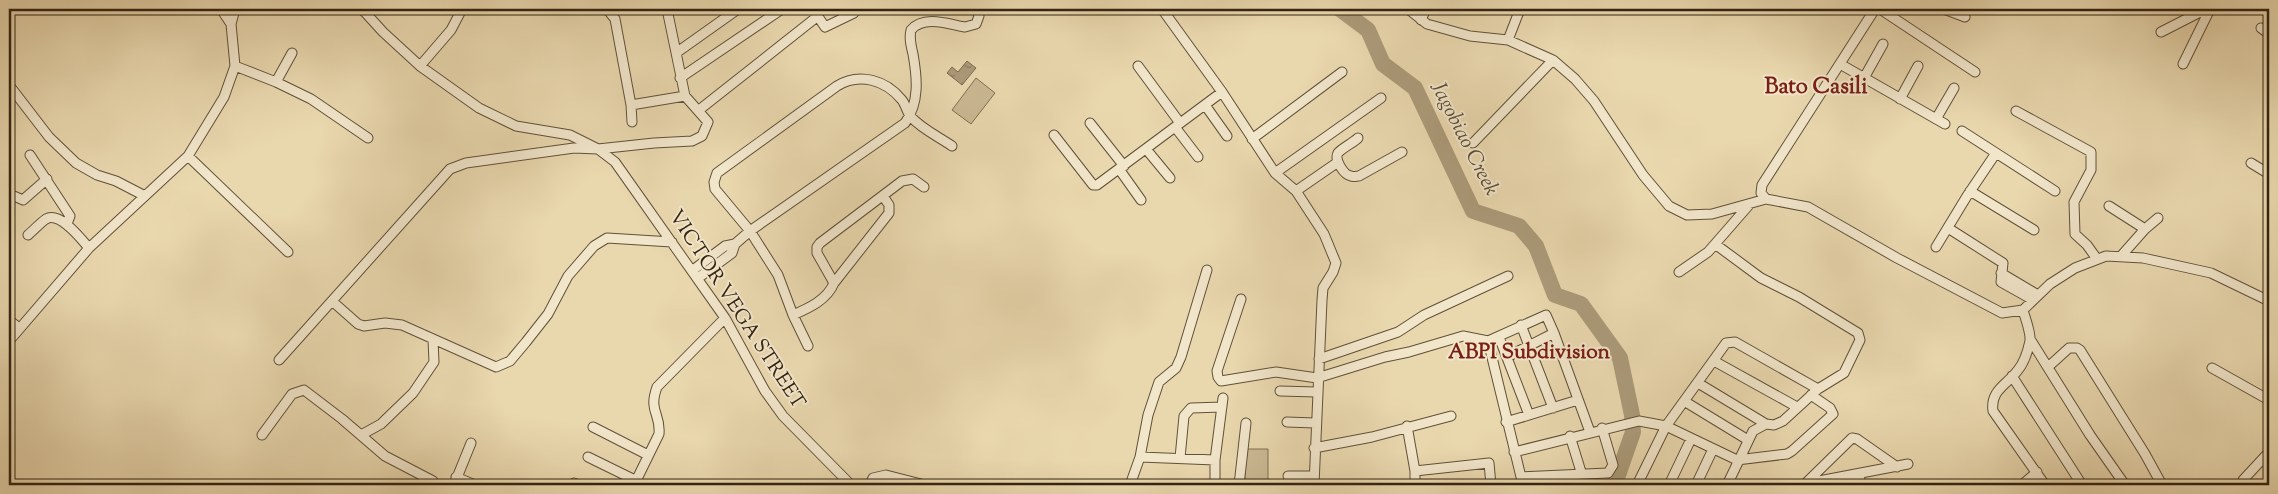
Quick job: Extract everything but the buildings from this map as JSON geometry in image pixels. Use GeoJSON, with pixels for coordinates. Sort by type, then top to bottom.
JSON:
{"type":"FeatureCollection","features":[{"type":"Feature","properties":{"kind":"street"},"geometry":{"type":"LineString","coordinates":[[221,9],[231,24]]}},
{"type":"Feature","properties":{"kind":"street"},"geometry":{"type":"LineString","coordinates":[[9,341],[18,328],[89,248],[188,156],[224,97],[235,66],[231,24],[235,9]]}},
{"type":"Feature","properties":{"kind":"street","name":"VICTOR VEGA STREET"},"geometry":{"type":"LineString","coordinates":[[362,9],[420,66],[479,108],[516,126],[570,135],[598,149],[615,162],[726,318],[765,391],[782,416],[852,485]]}},
{"type":"Feature","properties":{"kind":"street"},"geometry":{"type":"LineString","coordinates":[[420,66],[451,30],[462,9]]}},
{"type":"Feature","properties":{"kind":"street"},"geometry":{"type":"LineString","coordinates":[[608,9],[615,19],[631,105],[632,122]]}},
{"type":"Feature","properties":{"kind":"street"},"geometry":{"type":"LineString","coordinates":[[279,360],[450,169],[466,163],[574,148],[598,149],[654,142],[692,141],[702,136],[708,122],[685,96],[666,12],[676,9]]}},
{"type":"Feature","properties":{"kind":"street"},"geometry":{"type":"LineString","coordinates":[[676,52],[738,9]]}},
{"type":"Feature","properties":{"kind":"street"},"geometry":{"type":"LineString","coordinates":[[680,78],[782,9]]}},
{"type":"Feature","properties":{"kind":"street"},"geometry":{"type":"LineString","coordinates":[[699,110],[816,12],[823,25],[828,27],[854,13],[855,9]]}},
{"type":"Feature","properties":{"kind":"street"},"geometry":{"type":"LineString","coordinates":[[696,274],[725,246],[735,244],[750,231],[897,129],[910,116],[918,81],[911,43],[911,30],[915,25],[924,21],[966,27],[972,26],[978,20],[976,9]]}},
{"type":"Feature","properties":{"kind":"street"},"geometry":{"type":"LineString","coordinates":[[1162,9],[1222,92],[1275,173],[1296,191],[1324,234],[1336,263],[1323,288],[1316,392],[1314,481],[1288,476]]}},
{"type":"Feature","properties":{"kind":"street"},"geometry":{"type":"LineString","coordinates":[[1408,9],[1427,24],[1449,32],[1508,40],[1553,60],[1594,101],[1643,175],[1669,206],[1687,215],[1696,216],[1749,205],[1766,199],[1808,207],[1897,258],[2002,313],[2023,310],[2050,284],[2075,268],[2106,256],[2122,255],[2180,265],[2211,274],[2269,300]]}},
{"type":"Feature","properties":{"kind":"street"},"geometry":{"type":"LineString","coordinates":[[1421,20],[1426,9]]}},
{"type":"Feature","properties":{"kind":"street"},"geometry":{"type":"LineString","coordinates":[[1508,40],[1520,9]]}},
{"type":"Feature","properties":{"kind":"street"},"geometry":{"type":"LineString","coordinates":[[1766,199],[1761,193],[1762,185],[1875,9]]}},
{"type":"Feature","properties":{"kind":"street"},"geometry":{"type":"LineString","coordinates":[[1880,9],[1976,72]]}},
{"type":"Feature","properties":{"kind":"street"},"geometry":{"type":"LineString","coordinates":[[1944,9],[1965,17]]}},
{"type":"Feature","properties":{"kind":"street"},"geometry":{"type":"LineString","coordinates":[[2161,32],[2208,9]]}},
{"type":"Feature","properties":{"kind":"street"},"geometry":{"type":"LineString","coordinates":[[2183,64],[2208,9]]}},
{"type":"Feature","properties":{"kind":"street"},"geometry":{"type":"LineString","coordinates":[[2261,28],[2269,34]]}},
{"type":"Feature","properties":{"kind":"street"},"geometry":{"type":"LineString","coordinates":[[1864,78],[1883,44]]}},
{"type":"Feature","properties":{"kind":"street"},"geometry":{"type":"LineString","coordinates":[[276,82],[292,53]]}},
{"type":"Feature","properties":{"kind":"street"},"geometry":{"type":"LineString","coordinates":[[1473,143],[1553,60]]}},
{"type":"Feature","properties":{"kind":"street"},"geometry":{"type":"LineString","coordinates":[[1840,64],[1945,124]]}},
{"type":"Feature","properties":{"kind":"street"},"geometry":{"type":"LineString","coordinates":[[235,66],[312,99],[368,138]]}},
{"type":"Feature","properties":{"kind":"street"},"geometry":{"type":"LineString","coordinates":[[1138,66],[1198,157]]}},
{"type":"Feature","properties":{"kind":"street"},"geometry":{"type":"LineString","coordinates":[[1900,99],[1918,66]]}},
{"type":"Feature","properties":{"kind":"street"},"geometry":{"type":"LineString","coordinates":[[1252,140],[1342,72]]}},
{"type":"Feature","properties":{"kind":"street"},"geometry":{"type":"LineString","coordinates":[[808,346],[793,315],[778,275],[750,231],[715,189],[714,182],[717,174],[837,86],[855,78],[866,78],[880,83],[903,101],[910,116],[952,146]]}},
{"type":"Feature","properties":{"kind":"street"},"geometry":{"type":"LineString","coordinates":[[9,85],[49,138],[76,163],[97,175],[116,181],[145,196]]}},
{"type":"Feature","properties":{"kind":"street"},"geometry":{"type":"LineString","coordinates":[[1936,119],[1954,88]]}},
{"type":"Feature","properties":{"kind":"street"},"geometry":{"type":"LineString","coordinates":[[1054,135],[1093,185],[1099,184],[1222,92]]}},
{"type":"Feature","properties":{"kind":"street"},"geometry":{"type":"LineString","coordinates":[[631,105],[685,96]]}},
{"type":"Feature","properties":{"kind":"street"},"geometry":{"type":"LineString","coordinates":[[1275,173],[1381,98]]}},
{"type":"Feature","properties":{"kind":"street"},"geometry":{"type":"LineString","coordinates":[[1205,105],[1227,136]]}},
{"type":"Feature","properties":{"kind":"street"},"geometry":{"type":"LineString","coordinates":[[2016,111],[2091,152],[2091,170],[2074,202],[2073,221],[2074,234],[2087,245],[2097,259]]}},
{"type":"Feature","properties":{"kind":"street"},"geometry":{"type":"LineString","coordinates":[[1090,123],[1122,168],[1141,200]]}},
{"type":"Feature","properties":{"kind":"street"},"geometry":{"type":"LineString","coordinates":[[1962,131],[2054,191]]}},
{"type":"Feature","properties":{"kind":"street"},"geometry":{"type":"LineString","coordinates":[[1358,138],[1338,153],[1338,162],[1348,176],[1359,176],[1402,152]]}},
{"type":"Feature","properties":{"kind":"street"},"geometry":{"type":"LineString","coordinates":[[1146,149],[1170,178]]}},
{"type":"Feature","properties":{"kind":"street"},"geometry":{"type":"LineString","coordinates":[[1936,247],[1996,153]]}},
{"type":"Feature","properties":{"kind":"street"},"geometry":{"type":"LineString","coordinates":[[30,155],[70,216],[67,224]]}},
{"type":"Feature","properties":{"kind":"street"},"geometry":{"type":"LineString","coordinates":[[188,156],[288,252]]}},
{"type":"Feature","properties":{"kind":"street"},"geometry":{"type":"LineString","coordinates":[[1296,191],[1338,162]]}},
{"type":"Feature","properties":{"kind":"street"},"geometry":{"type":"LineString","coordinates":[[2251,163],[2269,174]]}},
{"type":"Feature","properties":{"kind":"street"},"geometry":{"type":"LineString","coordinates":[[9,196],[23,200],[47,179]]}},
{"type":"Feature","properties":{"kind":"street"},"geometry":{"type":"LineString","coordinates":[[834,283],[817,248],[826,238],[902,181],[913,179],[924,187]]}},
{"type":"Feature","properties":{"kind":"street"},"geometry":{"type":"LineString","coordinates":[[1970,191],[2034,230]]}},
{"type":"Feature","properties":{"kind":"street"},"geometry":{"type":"LineString","coordinates":[[793,315],[812,306],[830,292],[834,283],[889,213],[889,204],[883,196]]}},
{"type":"Feature","properties":{"kind":"street"},"geometry":{"type":"LineString","coordinates":[[1679,272],[1708,252],[1749,205]]}},
{"type":"Feature","properties":{"kind":"street"},"geometry":{"type":"LineString","coordinates":[[2109,206],[2145,229]]}},
{"type":"Feature","properties":{"kind":"street"},"geometry":{"type":"LineString","coordinates":[[28,235],[46,219],[53,218],[67,224],[89,248]]}},
{"type":"Feature","properties":{"kind":"street"},"geometry":{"type":"LineString","coordinates":[[2122,255],[2145,229],[2158,218]]}},
{"type":"Feature","properties":{"kind":"street"},"geometry":{"type":"LineString","coordinates":[[1948,228],[2002,263],[2001,273],[2036,298]]}},
{"type":"Feature","properties":{"kind":"street"},"geometry":{"type":"LineString","coordinates":[[332,301],[358,324],[364,326],[393,323],[496,367],[510,361],[526,342],[548,314],[568,276],[594,246],[607,238],[672,242]]}},
{"type":"Feature","properties":{"kind":"street"},"geometry":{"type":"LineString","coordinates":[[1698,383],[1766,424],[1774,425],[1783,421],[1814,392],[1844,373],[1860,340],[1858,333],[1799,296],[1761,278],[1714,244]]}},
{"type":"Feature","properties":{"kind":"street"},"geometry":{"type":"LineString","coordinates":[[1130,485],[1140,456],[1148,415],[1159,382],[1176,368],[1182,357],[1207,270]]}},
{"type":"Feature","properties":{"kind":"street"},"geometry":{"type":"LineString","coordinates":[[1319,359],[1398,332],[1424,315],[1508,276]]}},
{"type":"Feature","properties":{"kind":"street"},"geometry":{"type":"LineString","coordinates":[[1241,299],[1217,371],[1221,381],[1276,372],[1317,378],[1385,356],[1409,352],[1463,336],[1488,341],[1546,315],[1554,332],[1590,432]]}},
{"type":"Feature","properties":{"kind":"street"},"geometry":{"type":"LineString","coordinates":[[2023,310],[2030,339],[2126,485]]}},
{"type":"Feature","properties":{"kind":"street"},"geometry":{"type":"LineString","coordinates":[[588,457],[635,483],[659,434],[660,425],[653,406],[653,398],[657,387],[726,318]]}},
{"type":"Feature","properties":{"kind":"street"},"geometry":{"type":"LineString","coordinates":[[9,320],[18,328]]}},
{"type":"Feature","properties":{"kind":"street"},"geometry":{"type":"LineString","coordinates":[[1521,326],[1552,408]]}},
{"type":"Feature","properties":{"kind":"street"},"geometry":{"type":"LineString","coordinates":[[1507,357],[1554,332]]}},
{"type":"Feature","properties":{"kind":"street"},"geometry":{"type":"LineString","coordinates":[[1499,337],[1529,415]]}},
{"type":"Feature","properties":{"kind":"street"},"geometry":{"type":"LineString","coordinates":[[2030,339],[2019,369],[1994,393],[1992,403],[1993,411],[2006,432],[2045,485]]}},
{"type":"Feature","properties":{"kind":"street"},"geometry":{"type":"LineString","coordinates":[[361,435],[381,424],[413,393],[434,362],[433,340]]}},
{"type":"Feature","properties":{"kind":"street"},"geometry":{"type":"LineString","coordinates":[[1488,341],[1520,476],[1608,473],[1612,468],[1612,462],[1602,428]]}},
{"type":"Feature","properties":{"kind":"street"},"geometry":{"type":"LineString","coordinates":[[1514,452],[1570,436],[1639,420],[1666,426],[1737,460],[1792,451],[1833,414],[1830,408],[1814,392],[1735,342],[1726,343],[1666,426],[1636,485]]}},
{"type":"Feature","properties":{"kind":"street"},"geometry":{"type":"LineString","coordinates":[[2048,367],[2069,348],[2080,350],[2145,454],[2162,485]]}},
{"type":"Feature","properties":{"kind":"street"},"geometry":{"type":"LineString","coordinates":[[1714,361],[1797,408]]}},
{"type":"Feature","properties":{"kind":"street"},"geometry":{"type":"LineString","coordinates":[[2212,368],[2269,400]]}},
{"type":"Feature","properties":{"kind":"street"},"geometry":{"type":"LineString","coordinates":[[2012,376],[2082,485]]}},
{"type":"Feature","properties":{"kind":"street"},"geometry":{"type":"LineString","coordinates":[[262,435],[292,394],[304,390],[385,456],[433,481],[436,485]]}},
{"type":"Feature","properties":{"kind":"street"},"geometry":{"type":"LineString","coordinates":[[1280,391],[1316,392]]}},
{"type":"Feature","properties":{"kind":"street"},"geometry":{"type":"LineString","coordinates":[[1506,422],[1578,400]]}},
{"type":"Feature","properties":{"kind":"street"},"geometry":{"type":"LineString","coordinates":[[1684,401],[1748,440]]}},
{"type":"Feature","properties":{"kind":"street"},"geometry":{"type":"LineString","coordinates":[[1180,458],[1184,416],[1187,411],[1191,408],[1222,402],[1214,485]]}},
{"type":"Feature","properties":{"kind":"street"},"geometry":{"type":"LineString","coordinates":[[1314,448],[1372,437],[1407,426],[1451,416]]}},
{"type":"Feature","properties":{"kind":"street"},"geometry":{"type":"LineString","coordinates":[[1287,422],[1315,423]]}},
{"type":"Feature","properties":{"kind":"street"},"geometry":{"type":"LineString","coordinates":[[1239,485],[1246,423]]}},
{"type":"Feature","properties":{"kind":"street"},"geometry":{"type":"LineString","coordinates":[[1731,484],[1737,460],[1753,431],[1766,424]]}},
{"type":"Feature","properties":{"kind":"street"},"geometry":{"type":"LineString","coordinates":[[1407,426],[1415,471],[1415,485]]}},
{"type":"Feature","properties":{"kind":"street"},"geometry":{"type":"LineString","coordinates":[[593,427],[648,455]]}},
{"type":"Feature","properties":{"kind":"street"},"geometry":{"type":"LineString","coordinates":[[1570,436],[1582,475]]}},
{"type":"Feature","properties":{"kind":"street"},"geometry":{"type":"LineString","coordinates":[[1669,485],[1690,438]]}},
{"type":"Feature","properties":{"kind":"street"},"geometry":{"type":"LineString","coordinates":[[1802,484],[1852,438],[1857,439],[1897,467]]}},
{"type":"Feature","properties":{"kind":"street"},"geometry":{"type":"LineString","coordinates":[[471,443],[455,481],[475,485]]}},
{"type":"Feature","properties":{"kind":"street"},"geometry":{"type":"LineString","coordinates":[[1696,485],[1712,449]]}},
{"type":"Feature","properties":{"kind":"street"},"geometry":{"type":"LineString","coordinates":[[2243,480],[2269,452]]}},
{"type":"Feature","properties":{"kind":"street"},"geometry":{"type":"LineString","coordinates":[[1140,456],[1215,460]]}},
{"type":"Feature","properties":{"kind":"street"},"geometry":{"type":"LineString","coordinates":[[1415,471],[1489,463],[1491,485]]}},
{"type":"Feature","properties":{"kind":"street"},"geometry":{"type":"LineString","coordinates":[[1802,484],[1908,464]]}},
{"type":"Feature","properties":{"kind":"street"},"geometry":{"type":"LineString","coordinates":[[2022,485],[2037,472]]}},
{"type":"Feature","properties":{"kind":"street"},"geometry":{"type":"LineString","coordinates":[[1859,474],[1861,485]]}},
{"type":"Feature","properties":{"kind":"street"},"geometry":{"type":"LineString","coordinates":[[870,485],[873,478],[886,475],[925,485]]}},
{"type":"Feature","properties":{"kind":"shaded area"},"geometry":{"type":"Polygon","coordinates":[[[976,78],[995,93],[971,124],[952,110],[976,78]]]}},
{"type":"Feature","properties":{"kind":"shaded area"},"geometry":{"type":"Polygon","coordinates":[[[1245,449],[1268,449],[1268,485],[1245,485],[1245,449]]]}},
{"type":"Feature","properties":{"kind":"water"},"geometry":{"type":"Polygon","coordinates":[[[967,61],[976,68],[962,85],[947,73],[952,67],[958,72],[967,61]]]}},
{"type":"Feature","properties":{"kind":"waterway","name":"Jagobiao Creek"},"geometry":{"type":"LineString","coordinates":[[1340,9],[1368,30],[1383,64],[1415,88],[1473,211],[1519,226],[1536,246],[1555,295],[1581,304],[1620,358],[1632,415],[1633,432],[1618,475],[1611,485]]}},
{"type":"Feature","properties":{"kind":"district","name":"Bato Casili"},"geometry":{"type":"Point","coordinates":[1816,88]}},
{"type":"Feature","properties":{"kind":"district","name":"ABPI Subdivision"},"geometry":{"type":"Point","coordinates":[1529,353]}}]}
